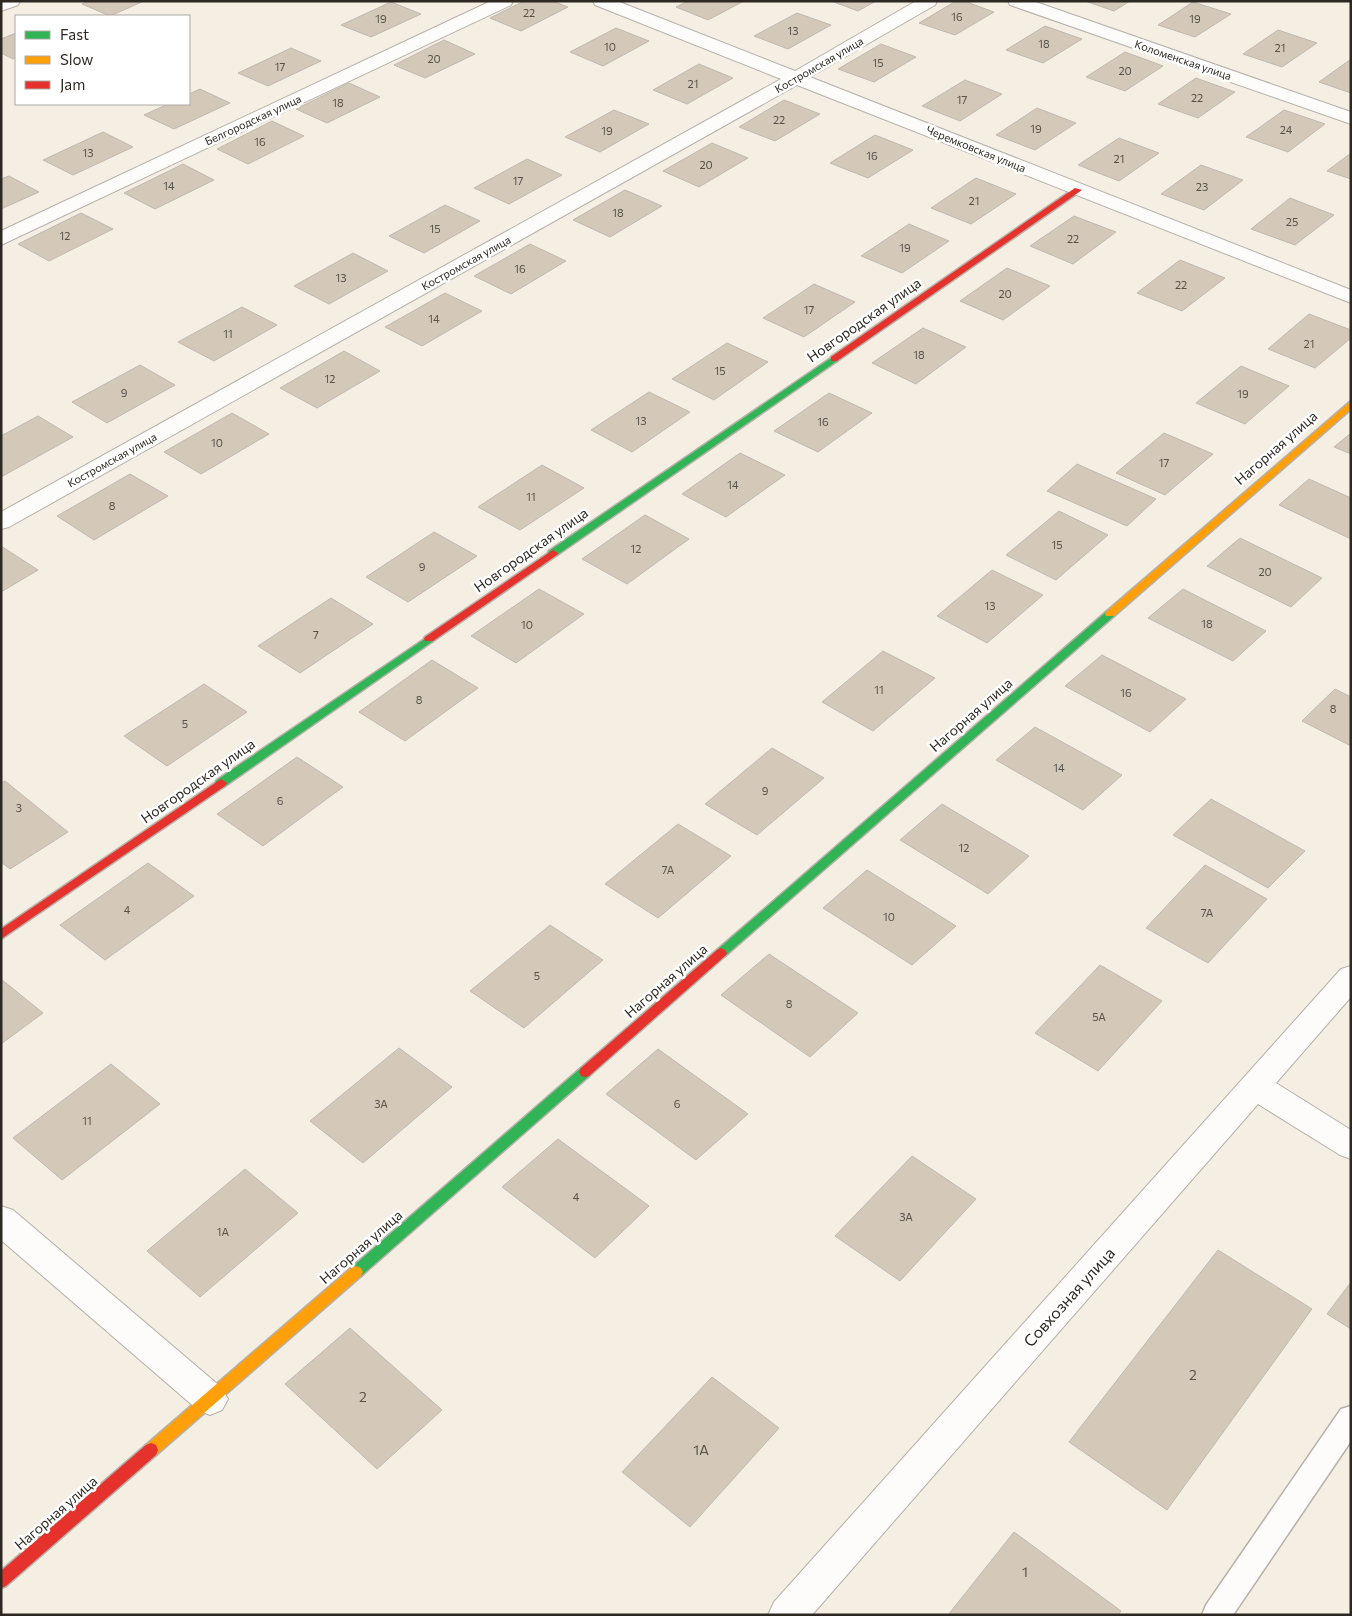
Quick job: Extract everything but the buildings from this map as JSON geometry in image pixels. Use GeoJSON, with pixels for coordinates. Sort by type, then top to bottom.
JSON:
{"type":"FeatureCollection","features":[{"type":"Feature","properties":{"kind":"street"},"geometry":{"type":"LineString","coordinates":[[1,6],[12,1]]}},
{"type":"Feature","properties":{"kind":"street","name":"Белгородская улица"},"geometry":{"type":"LineString","coordinates":[[1,239],[504,1]]}},
{"type":"Feature","properties":{"kind":"street","name":"Черемковская улица"},"geometry":{"type":"LineString","coordinates":[[601,1],[1351,297]]}},
{"type":"Feature","properties":{"kind":"street","name":"Костромская улица"},"geometry":{"type":"LineString","coordinates":[[1,522],[796,78],[930,1]]}},
{"type":"Feature","properties":{"kind":"street","name":"Коломенская улица"},"geometry":{"type":"LineString","coordinates":[[1016,1],[1351,118]]}},
{"type":"Feature","properties":{"kind":"street","name":"Новгородская улица"},"geometry":{"type":"LineString","coordinates":[[1,935],[1078,190]]}},
{"type":"Feature","properties":{"kind":"street","name":"Нагорная улица"},"geometry":{"type":"LineString","coordinates":[[1,1581],[1351,404]]}},
{"type":"Feature","properties":{"kind":"street","name":"Совхозная улица"},"geometry":{"type":"LineString","coordinates":[[787,1615],[1256,1087],[1351,977]]}},
{"type":"Feature","properties":{"kind":"street"},"geometry":{"type":"LineString","coordinates":[[1256,1087],[1351,1146]]}},
{"type":"Feature","properties":{"kind":"street"},"geometry":{"type":"LineString","coordinates":[[1,1220],[210,1399]]}},
{"type":"Feature","properties":{"kind":"lane"},"geometry":{"type":"LineString","coordinates":[[1216,1615],[1351,1418]]}},
{"type":"Feature","properties":{"kind":"traffic: fast"},"geometry":{"type":"LineString","coordinates":[[553,553],[834,359]]}},
{"type":"Feature","properties":{"kind":"traffic: fast"},"geometry":{"type":"LineString","coordinates":[[721,953],[1110,614]]}},
{"type":"Feature","properties":{"kind":"traffic: fast"},"geometry":{"type":"LineString","coordinates":[[221,783],[429,639]]}},
{"type":"Feature","properties":{"kind":"traffic: fast"},"geometry":{"type":"LineString","coordinates":[[356,1272],[585,1072]]}},
{"type":"Feature","properties":{"kind":"traffic: slow"},"geometry":{"type":"LineString","coordinates":[[1110,614],[1351,404]]}},
{"type":"Feature","properties":{"kind":"traffic: slow"},"geometry":{"type":"LineString","coordinates":[[151,1450],[356,1272]]}},
{"type":"Feature","properties":{"kind":"traffic: jam"},"geometry":{"type":"LineString","coordinates":[[834,359],[1078,190]]}},
{"type":"Feature","properties":{"kind":"traffic: jam"},"geometry":{"type":"LineString","coordinates":[[429,639],[553,553]]}},
{"type":"Feature","properties":{"kind":"traffic: jam"},"geometry":{"type":"LineString","coordinates":[[1,935],[221,783]]}},
{"type":"Feature","properties":{"kind":"traffic: jam"},"geometry":{"type":"LineString","coordinates":[[585,1072],[721,953]]}},
{"type":"Feature","properties":{"kind":"traffic: jam"},"geometry":{"type":"LineString","coordinates":[[1,1581],[151,1450]]}}]}
